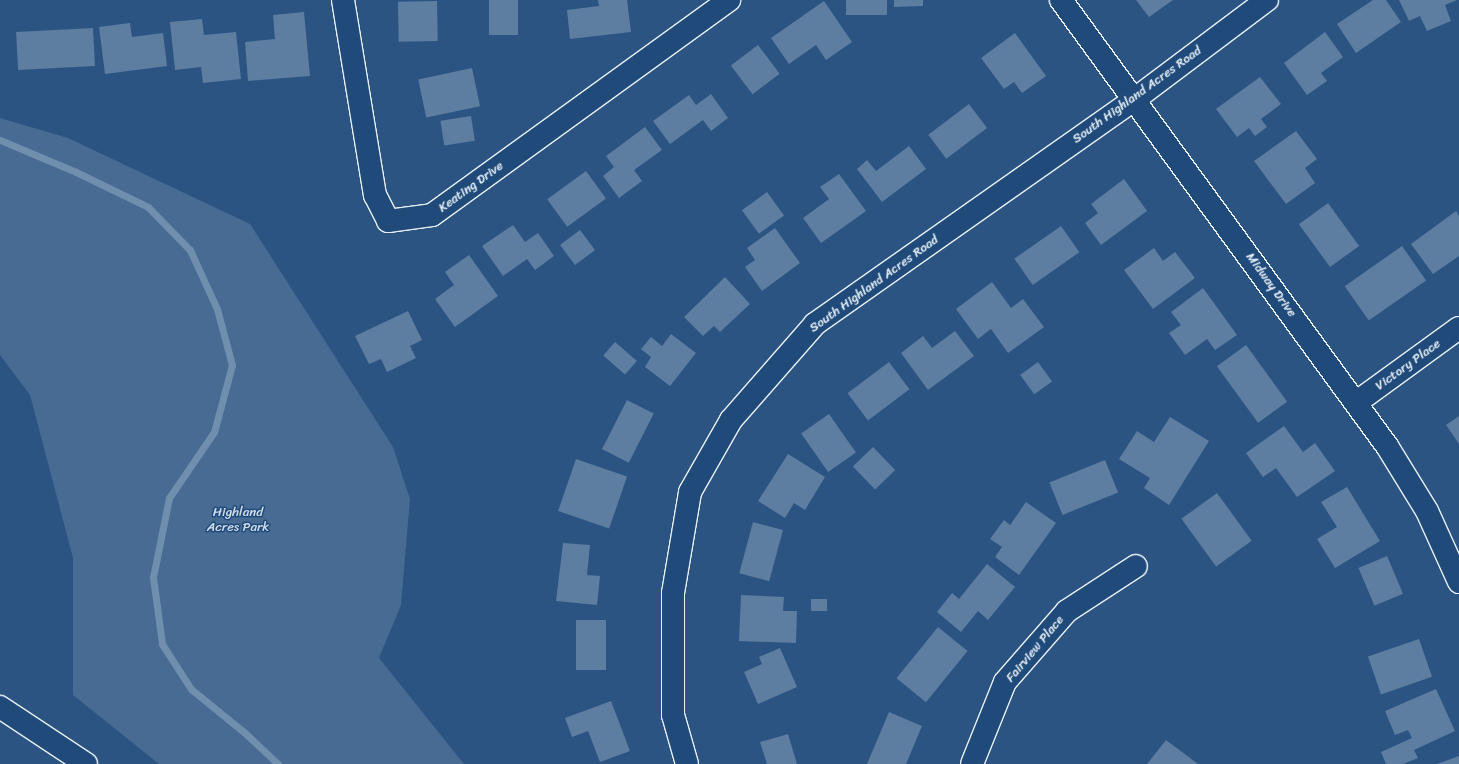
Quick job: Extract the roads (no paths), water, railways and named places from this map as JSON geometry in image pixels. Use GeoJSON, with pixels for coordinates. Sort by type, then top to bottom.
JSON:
{"type":"FeatureCollection","features":[{"type":"Feature","properties":{"kind":"street","name":"Keating Drive"},"geometry":{"type":"LineString","coordinates":[[343,0],[375,194],[388,221],[432,215],[729,0]]}},
{"type":"Feature","properties":{"kind":"street","name":"Midway Drive"},"geometry":{"type":"LineString","coordinates":[[1060,0],[1357,402],[1427,511],[1459,582]]}},
{"type":"Feature","properties":{"kind":"street","name":"South Highland Acres Road"},"geometry":{"type":"LineString","coordinates":[[687,764],[673,715],[673,593],[690,492],[731,420],[815,324],[1134,99],[1266,0]]}},
{"type":"Feature","properties":{"kind":"street","name":"Victory Place"},"geometry":{"type":"LineString","coordinates":[[1357,402],[1459,328]]}},
{"type":"Feature","properties":{"kind":"street","name":"Fairview Place"},"geometry":{"type":"LineString","coordinates":[[972,764],[1005,682],[1067,611],[1136,566]]}},
{"type":"Feature","properties":{"kind":"street"},"geometry":{"type":"LineString","coordinates":[[0,707],[86,764]]}},
{"type":"Feature","properties":{"kind":"waterway"},"geometry":{"type":"LineString","coordinates":[[0,140],[76,172],[148,207],[190,250],[217,309],[232,365],[214,432],[169,498],[153,577],[162,644],[191,689],[245,733],[278,764]]}},
{"type":"Feature","properties":{"kind":"park label","name":"Highland Acres Park"},"geometry":{"type":"Point","coordinates":[238,520]}}]}
